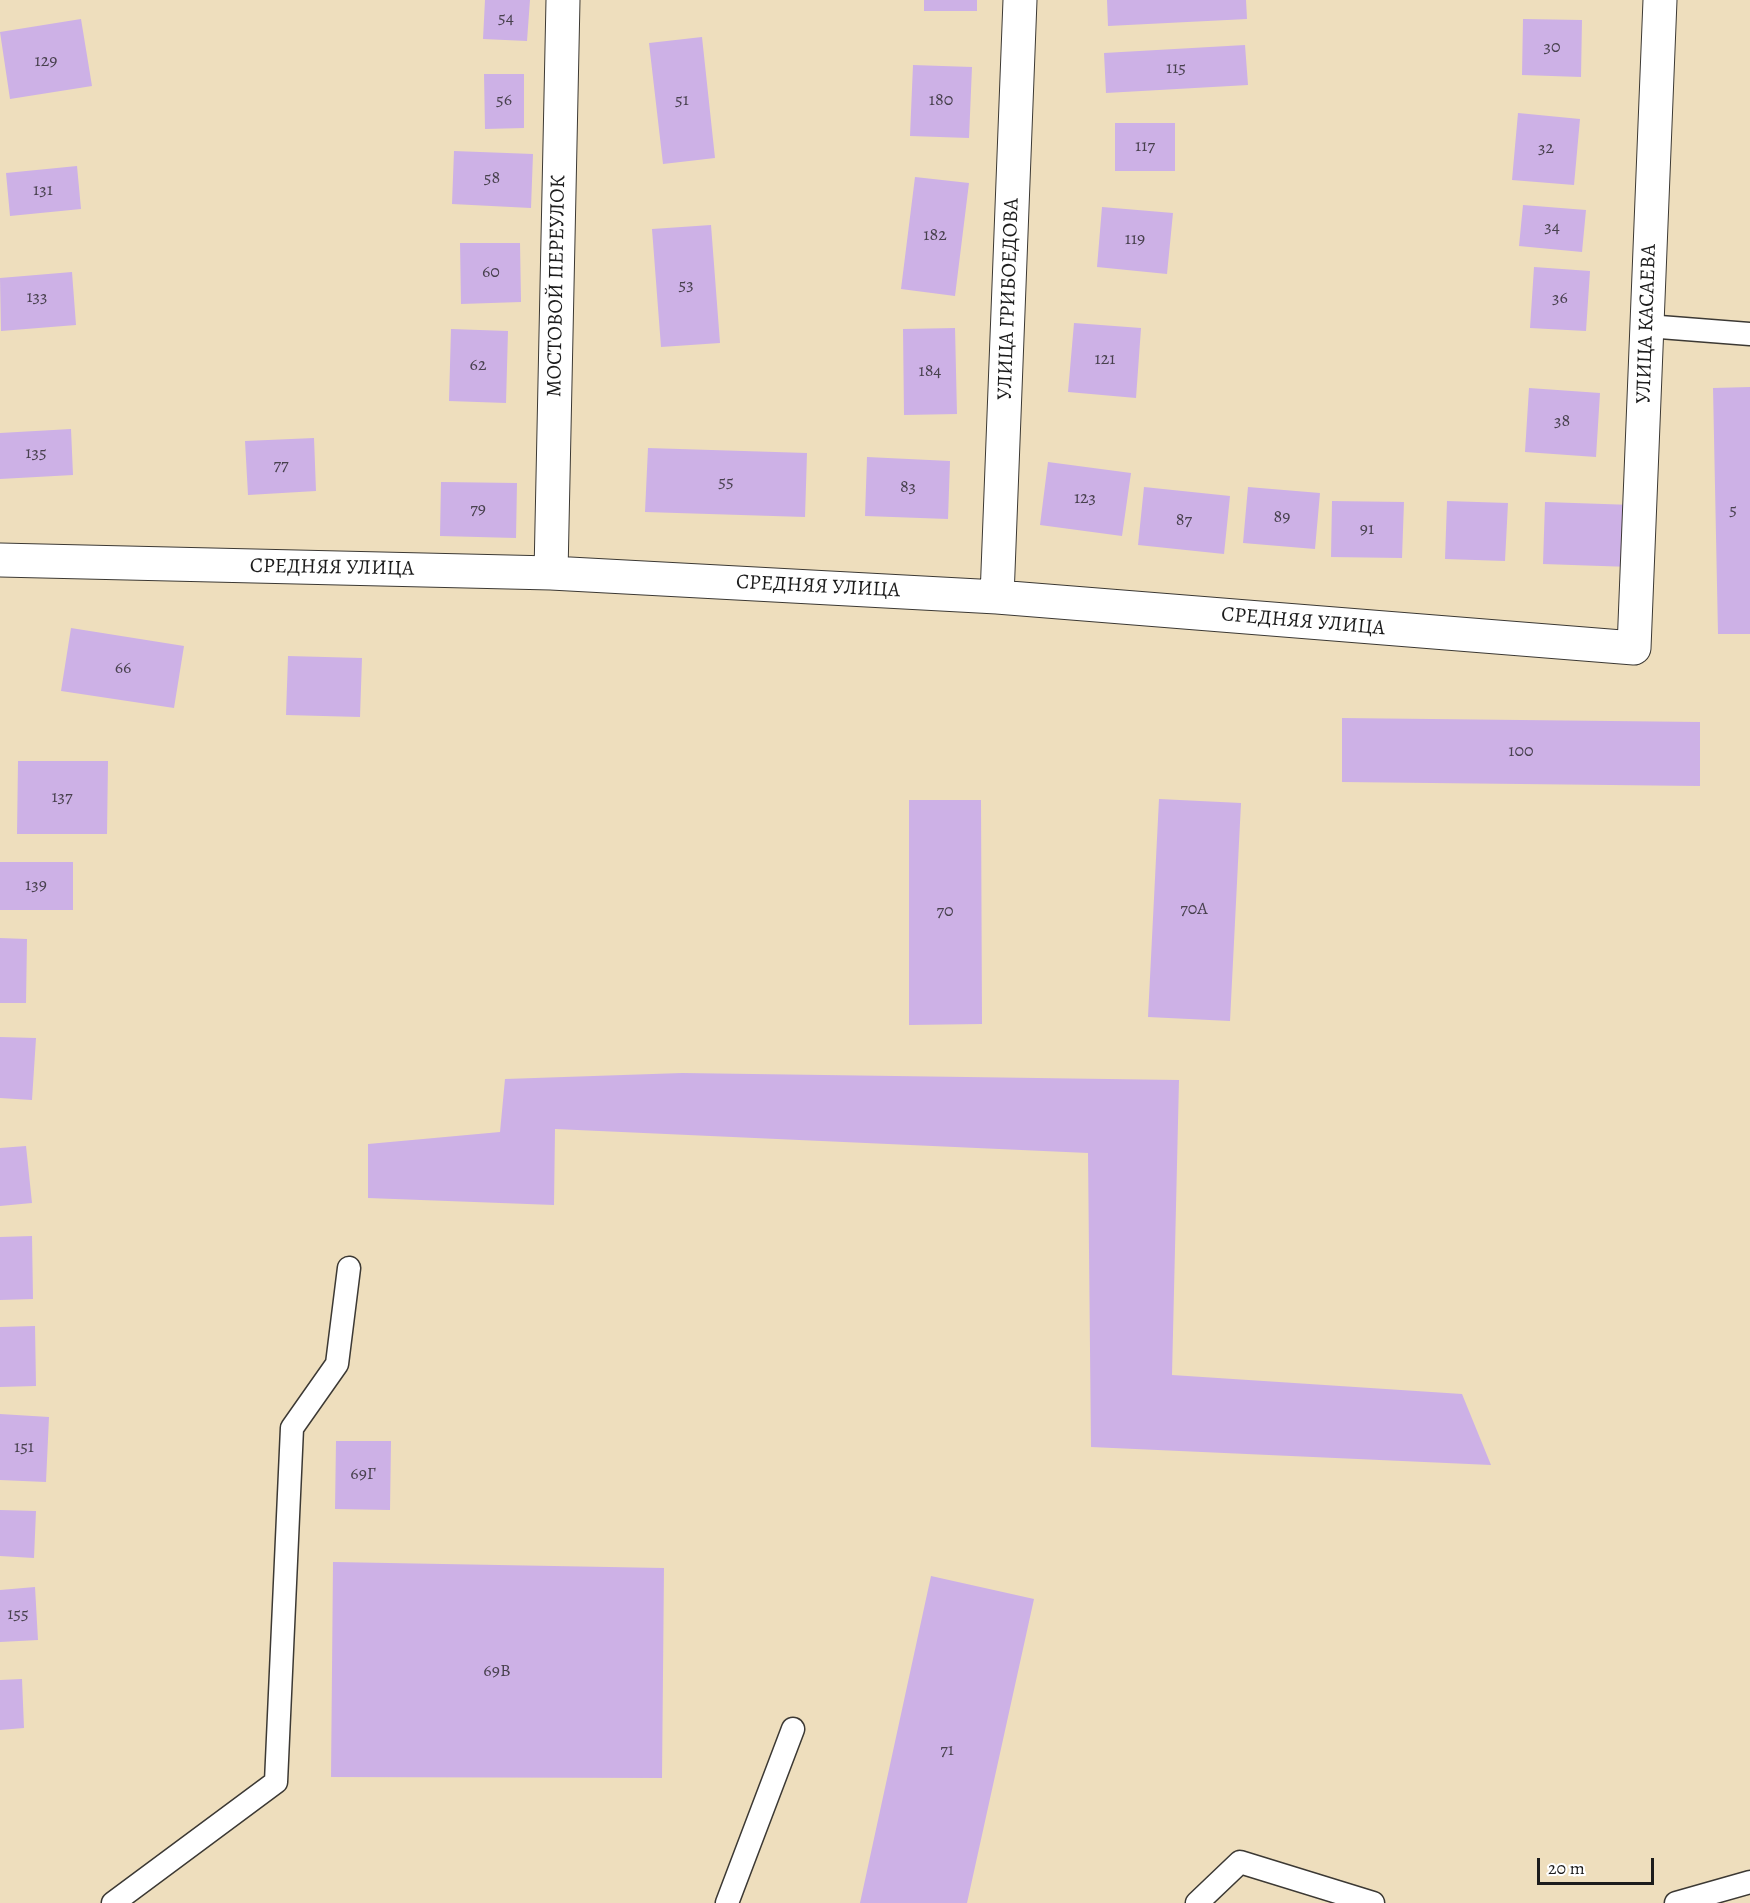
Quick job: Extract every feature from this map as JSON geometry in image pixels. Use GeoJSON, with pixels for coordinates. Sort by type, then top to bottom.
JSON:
{"type":"FeatureCollection","features":[{"type":"Feature","properties":{"kind":"street","name":"МОСТОВОЙ ПЕРЕУЛОК"},"geometry":{"type":"LineString","coordinates":[[551,573],[563,0]]}},
{"type":"Feature","properties":{"kind":"street","name":"УЛИЦА ГРИБОЕДОВА"},"geometry":{"type":"LineString","coordinates":[[997,597],[1020,0]]}},
{"type":"Feature","properties":{"kind":"street","name":"УЛИЦА КАСАЕВА"},"geometry":{"type":"LineString","coordinates":[[1634,648],[1660,0]]}},
{"type":"Feature","properties":{"kind":"street","name":"СРЕДНЯЯ УЛИЦА"},"geometry":{"type":"LineString","coordinates":[[0,560],[551,573],[997,597],[1634,648]]}},
{"type":"Feature","properties":{"kind":"lane"},"geometry":{"type":"LineString","coordinates":[[1647,326],[1750,334]]}},
{"type":"Feature","properties":{"kind":"lane"},"geometry":{"type":"LineString","coordinates":[[113,1903],[276,1782],[292,1428],[337,1364],[349,1268]]}},
{"type":"Feature","properties":{"kind":"lane"},"geometry":{"type":"LineString","coordinates":[[727,1903],[793,1729]]}},
{"type":"Feature","properties":{"kind":"lane"},"geometry":{"type":"LineString","coordinates":[[1197,1903],[1240,1862],[1373,1903]]}},
{"type":"Feature","properties":{"kind":"lane"},"geometry":{"type":"LineString","coordinates":[[1676,1903],[1750,1882]]}},
{"type":"Feature","properties":{"kind":"building"},"geometry":{"type":"Polygon","coordinates":[[[485,0],[530,0],[527,41],[483,39],[485,0]]]}},
{"type":"Feature","properties":{"kind":"building"},"geometry":{"type":"Polygon","coordinates":[[[924,0],[977,0],[977,11],[924,11],[924,0]]]}},
{"type":"Feature","properties":{"kind":"building"},"geometry":{"type":"Polygon","coordinates":[[[1107,0],[1246,0],[1247,19],[1108,26],[1107,0]]]}},
{"type":"Feature","properties":{"kind":"building"},"geometry":{"type":"Polygon","coordinates":[[[81,19],[92,86],[10,99],[0,32],[81,19]]]}},
{"type":"Feature","properties":{"kind":"building"},"geometry":{"type":"Polygon","coordinates":[[[1523,19],[1582,20],[1581,77],[1522,75],[1523,19]]]}},
{"type":"Feature","properties":{"kind":"building"},"geometry":{"type":"Polygon","coordinates":[[[702,37],[715,158],[663,164],[649,43],[702,37]]]}},
{"type":"Feature","properties":{"kind":"building"},"geometry":{"type":"Polygon","coordinates":[[[1245,45],[1248,85],[1106,93],[1104,53],[1245,45]]]}},
{"type":"Feature","properties":{"kind":"building"},"geometry":{"type":"Polygon","coordinates":[[[913,65],[972,67],[969,138],[910,136],[913,65]]]}},
{"type":"Feature","properties":{"kind":"building"},"geometry":{"type":"Polygon","coordinates":[[[484,74],[524,74],[524,128],[485,129],[484,74]]]}},
{"type":"Feature","properties":{"kind":"building"},"geometry":{"type":"Polygon","coordinates":[[[1518,113],[1580,119],[1574,185],[1512,180],[1518,113]]]}},
{"type":"Feature","properties":{"kind":"building"},"geometry":{"type":"Polygon","coordinates":[[[1115,123],[1175,123],[1175,171],[1115,171],[1115,123]]]}},
{"type":"Feature","properties":{"kind":"building"},"geometry":{"type":"Polygon","coordinates":[[[454,151],[533,154],[531,208],[452,204],[454,151]]]}},
{"type":"Feature","properties":{"kind":"building"},"geometry":{"type":"Polygon","coordinates":[[[77,166],[81,209],[10,216],[6,173],[77,166]]]}},
{"type":"Feature","properties":{"kind":"building"},"geometry":{"type":"Polygon","coordinates":[[[915,177],[969,183],[955,296],[901,289],[915,177]]]}},
{"type":"Feature","properties":{"kind":"building"},"geometry":{"type":"Polygon","coordinates":[[[1523,205],[1586,210],[1582,252],[1519,246],[1523,205]]]}},
{"type":"Feature","properties":{"kind":"building"},"geometry":{"type":"Polygon","coordinates":[[[1102,207],[1173,213],[1167,274],[1097,267],[1102,207]]]}},
{"type":"Feature","properties":{"kind":"building"},"geometry":{"type":"Polygon","coordinates":[[[711,225],[720,343],[661,347],[652,229],[711,225]]]}},
{"type":"Feature","properties":{"kind":"building"},"geometry":{"type":"Polygon","coordinates":[[[460,243],[520,243],[521,302],[461,304],[460,243]]]}},
{"type":"Feature","properties":{"kind":"building"},"geometry":{"type":"Polygon","coordinates":[[[1534,267],[1590,271],[1586,331],[1530,328],[1534,267]]]}},
{"type":"Feature","properties":{"kind":"building"},"geometry":{"type":"Polygon","coordinates":[[[72,272],[76,325],[1,331],[0,278],[72,272]]]}},
{"type":"Feature","properties":{"kind":"building"},"geometry":{"type":"Polygon","coordinates":[[[1074,323],[1141,328],[1136,398],[1068,392],[1074,323]]]}},
{"type":"Feature","properties":{"kind":"building"},"geometry":{"type":"Polygon","coordinates":[[[955,328],[957,414],[904,415],[903,329],[955,328]]]}},
{"type":"Feature","properties":{"kind":"building"},"geometry":{"type":"Polygon","coordinates":[[[451,329],[508,331],[506,403],[449,401],[451,329]]]}},
{"type":"Feature","properties":{"kind":"building"},"geometry":{"type":"Polygon","coordinates":[[[1750,387],[1750,634],[1718,634],[1713,388],[1750,387]]]}},
{"type":"Feature","properties":{"kind":"building"},"geometry":{"type":"Polygon","coordinates":[[[1529,388],[1600,393],[1596,457],[1525,452],[1529,388]]]}},
{"type":"Feature","properties":{"kind":"building"},"geometry":{"type":"Polygon","coordinates":[[[71,429],[73,475],[0,479],[0,433],[71,429]]]}},
{"type":"Feature","properties":{"kind":"building"},"geometry":{"type":"Polygon","coordinates":[[[314,438],[316,491],[248,495],[245,441],[314,438]]]}},
{"type":"Feature","properties":{"kind":"building"},"geometry":{"type":"Polygon","coordinates":[[[648,448],[807,453],[805,517],[645,512],[648,448]]]}},
{"type":"Feature","properties":{"kind":"building"},"geometry":{"type":"Polygon","coordinates":[[[867,457],[950,461],[948,519],[865,516],[867,457]]]}},
{"type":"Feature","properties":{"kind":"building"},"geometry":{"type":"Polygon","coordinates":[[[1048,462],[1131,473],[1122,536],[1040,525],[1048,462]]]}},
{"type":"Feature","properties":{"kind":"building"},"geometry":{"type":"Polygon","coordinates":[[[441,482],[517,483],[516,538],[440,536],[441,482]]]}},
{"type":"Feature","properties":{"kind":"building"},"geometry":{"type":"Polygon","coordinates":[[[1144,487],[1230,496],[1224,554],[1138,545],[1144,487]]]}},
{"type":"Feature","properties":{"kind":"building"},"geometry":{"type":"Polygon","coordinates":[[[1248,487],[1320,493],[1315,549],[1243,543],[1248,487]]]}},
{"type":"Feature","properties":{"kind":"building"},"geometry":{"type":"Polygon","coordinates":[[[1332,501],[1404,502],[1402,558],[1331,557],[1332,501]]]}},
{"type":"Feature","properties":{"kind":"building"},"geometry":{"type":"Polygon","coordinates":[[[1447,501],[1508,503],[1505,561],[1445,559],[1447,501]]]}},
{"type":"Feature","properties":{"kind":"building"},"geometry":{"type":"Polygon","coordinates":[[[1545,502],[1633,505],[1631,567],[1543,564],[1545,502]]]}},
{"type":"Feature","properties":{"kind":"building"},"geometry":{"type":"Polygon","coordinates":[[[71,628],[184,646],[174,708],[61,691],[71,628]]]}},
{"type":"Feature","properties":{"kind":"building"},"geometry":{"type":"Polygon","coordinates":[[[288,656],[362,658],[360,717],[286,715],[288,656]]]}},
{"type":"Feature","properties":{"kind":"building"},"geometry":{"type":"Polygon","coordinates":[[[1342,718],[1700,722],[1700,786],[1342,782],[1342,718]]]}},
{"type":"Feature","properties":{"kind":"building"},"geometry":{"type":"Polygon","coordinates":[[[18,761],[108,761],[107,834],[17,834],[18,761]]]}},
{"type":"Feature","properties":{"kind":"building"},"geometry":{"type":"Polygon","coordinates":[[[1159,799],[1241,803],[1230,1021],[1148,1017],[1159,799]]]}},
{"type":"Feature","properties":{"kind":"building"},"geometry":{"type":"Polygon","coordinates":[[[909,800],[981,800],[982,1024],[909,1025],[909,800]]]}},
{"type":"Feature","properties":{"kind":"building"},"geometry":{"type":"Polygon","coordinates":[[[0,862],[73,862],[73,910],[0,910],[0,862]]]}},
{"type":"Feature","properties":{"kind":"building"},"geometry":{"type":"Polygon","coordinates":[[[0,938],[27,939],[26,1003],[0,1003],[0,938]]]}},
{"type":"Feature","properties":{"kind":"building"},"geometry":{"type":"Polygon","coordinates":[[[0,1037],[36,1038],[32,1100],[0,1098],[0,1037]]]}},
{"type":"Feature","properties":{"kind":"building"},"geometry":{"type":"Polygon","coordinates":[[[682,1073],[1179,1080],[1172,1375],[1462,1394],[1491,1465],[1091,1447],[1088,1153],[555,1129],[554,1205],[368,1198],[368,1144],[500,1132],[505,1079],[682,1073]]]}},
{"type":"Feature","properties":{"kind":"building"},"geometry":{"type":"Polygon","coordinates":[[[26,1146],[32,1203],[0,1206],[0,1148],[26,1146]]]}},
{"type":"Feature","properties":{"kind":"building"},"geometry":{"type":"Polygon","coordinates":[[[32,1236],[33,1299],[0,1300],[0,1237],[32,1236]]]}},
{"type":"Feature","properties":{"kind":"building"},"geometry":{"type":"Polygon","coordinates":[[[35,1326],[36,1386],[0,1387],[0,1327],[35,1326]]]}},
{"type":"Feature","properties":{"kind":"building"},"geometry":{"type":"Polygon","coordinates":[[[0,1414],[49,1417],[46,1482],[0,1480],[0,1414]]]}},
{"type":"Feature","properties":{"kind":"building"},"geometry":{"type":"Polygon","coordinates":[[[336,1441],[391,1441],[390,1510],[335,1509],[336,1441]]]}},
{"type":"Feature","properties":{"kind":"building"},"geometry":{"type":"Polygon","coordinates":[[[0,1510],[36,1511],[34,1558],[0,1556],[0,1510]]]}},
{"type":"Feature","properties":{"kind":"building"},"geometry":{"type":"Polygon","coordinates":[[[333,1562],[664,1568],[662,1778],[331,1777],[333,1562]]]}},
{"type":"Feature","properties":{"kind":"building"},"geometry":{"type":"Polygon","coordinates":[[[931,1576],[1034,1599],[967,1903],[860,1903],[931,1576]]]}},
{"type":"Feature","properties":{"kind":"building"},"geometry":{"type":"Polygon","coordinates":[[[35,1587],[38,1640],[0,1642],[0,1590],[35,1587]]]}},
{"type":"Feature","properties":{"kind":"building"},"geometry":{"type":"Polygon","coordinates":[[[22,1679],[24,1728],[0,1730],[0,1680],[22,1679]]]}}]}
